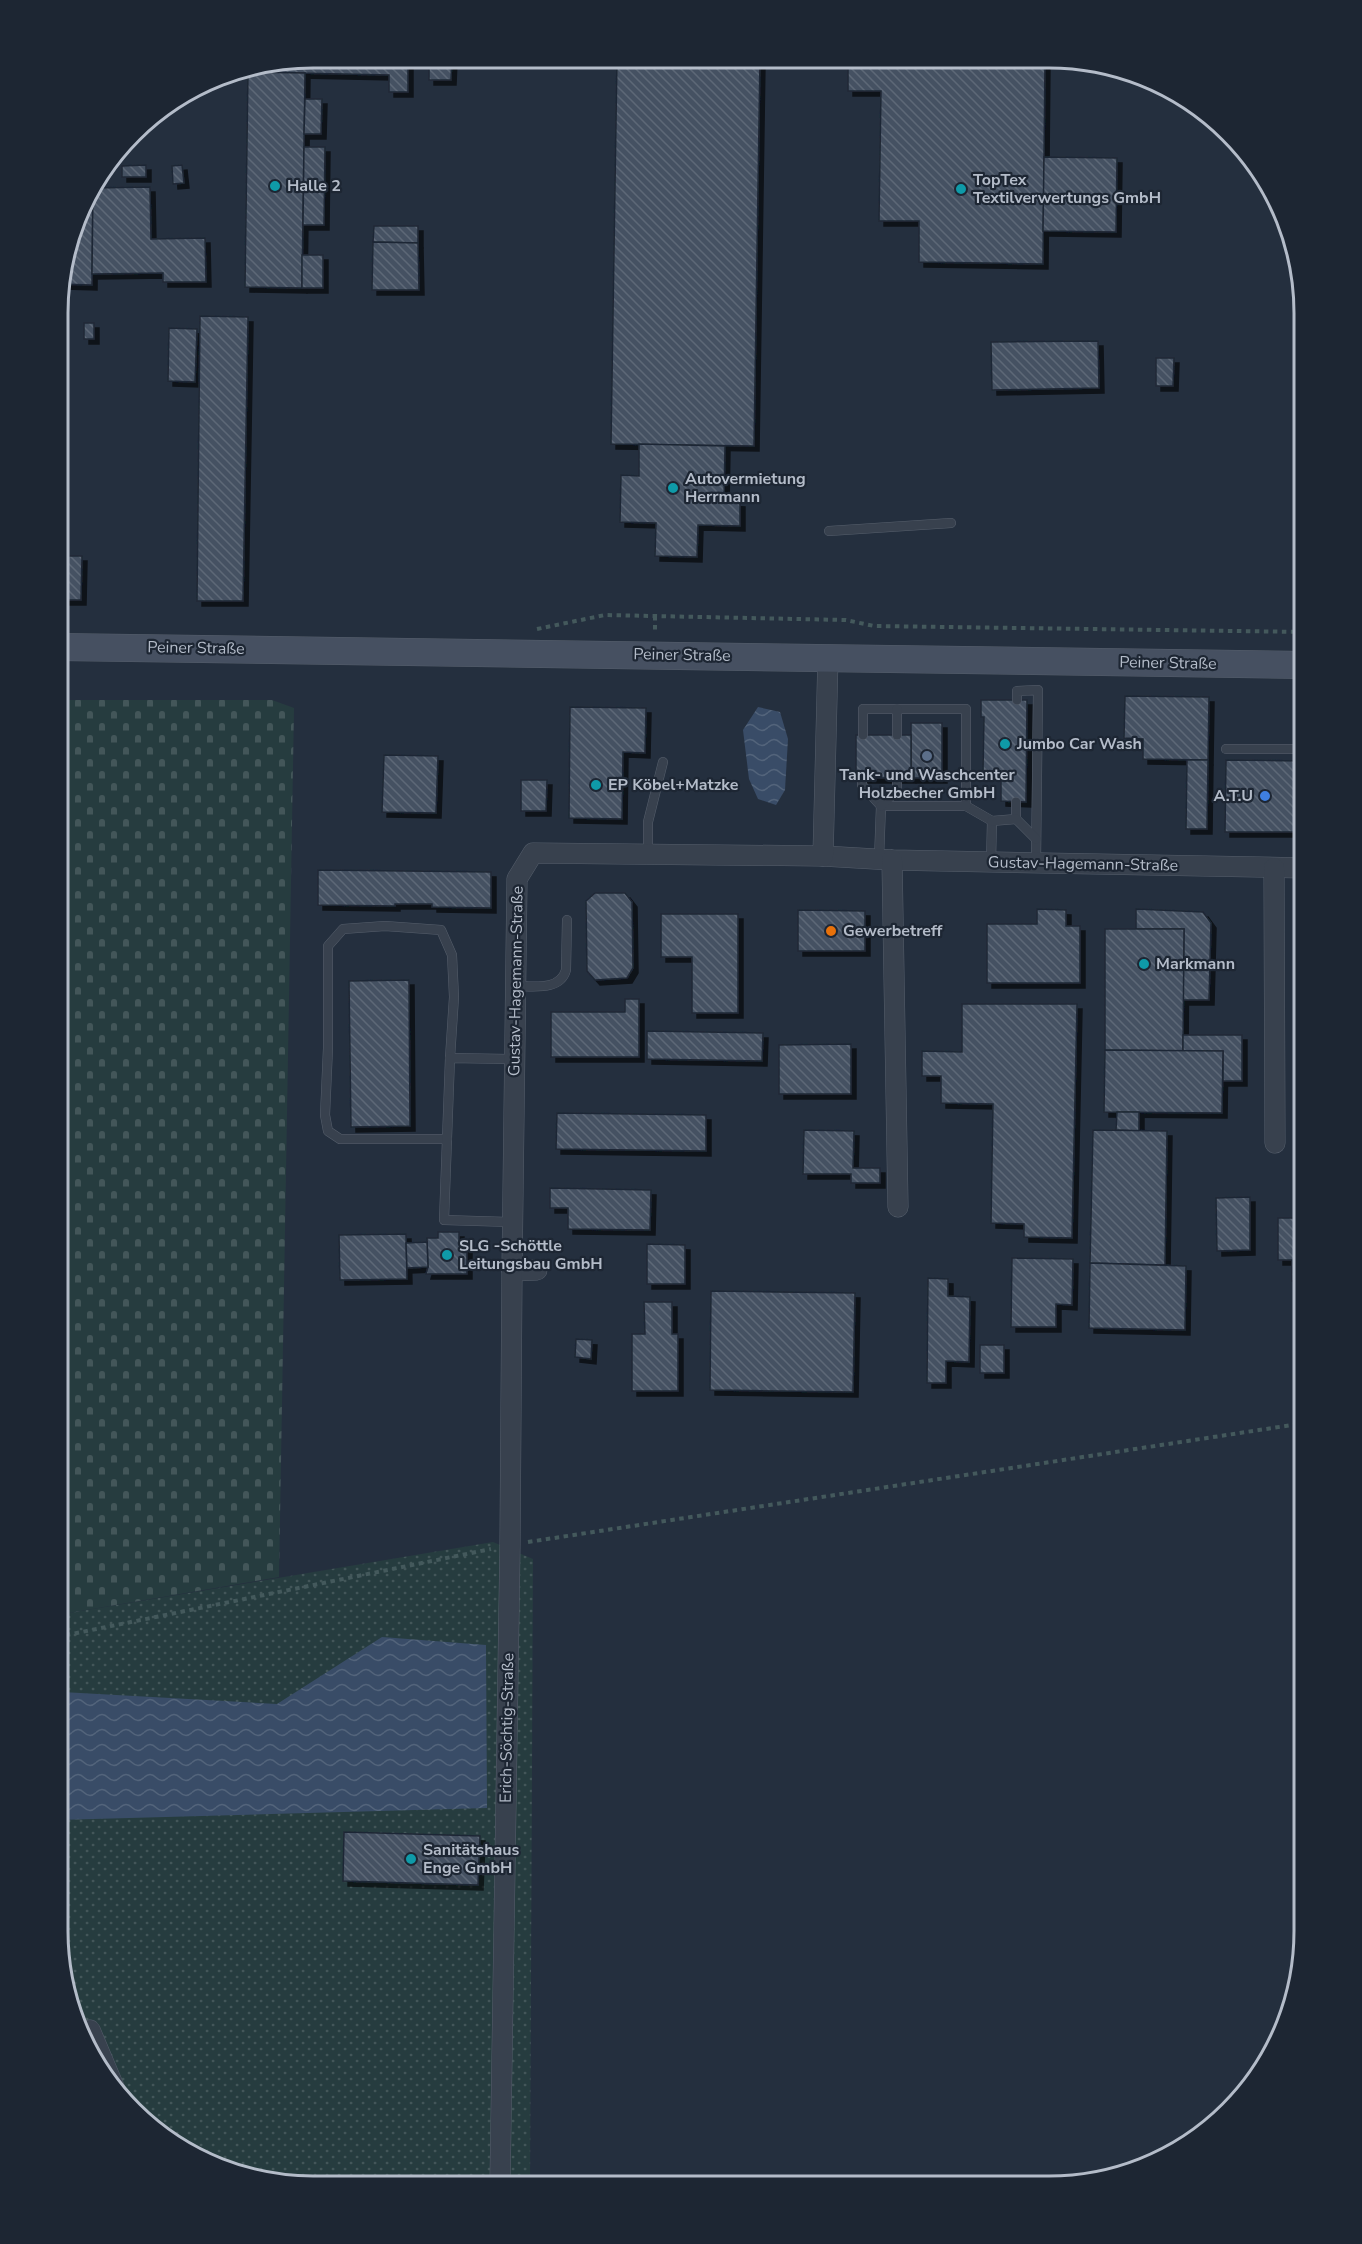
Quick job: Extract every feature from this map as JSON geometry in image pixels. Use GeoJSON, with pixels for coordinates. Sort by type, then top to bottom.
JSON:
{"type":"FeatureCollection","features":[{"type":"Feature","properties":{"kind":"main road","name":"Peiner Straße"},"geometry":{"type":"LineString","coordinates":[[68,647],[1294,665]]}},
{"type":"Feature","properties":{"kind":"street"},"geometry":{"type":"LineString","coordinates":[[823,856],[828,657]]}},
{"type":"Feature","properties":{"kind":"street","name":"Gustav-Hagemann-Straße"},"geometry":{"type":"LineString","coordinates":[[512,1270],[517,879],[533,853],[823,856],[886,860],[1294,868]]}},
{"type":"Feature","properties":{"kind":"street"},"geometry":{"type":"LineString","coordinates":[[886,860],[898,1208]]}},
{"type":"Feature","properties":{"kind":"street"},"geometry":{"type":"LineString","coordinates":[[1274,868],[1275,1143]]}},
{"type":"Feature","properties":{"kind":"street"},"geometry":{"type":"LineString","coordinates":[[512,1270],[537,1270]]}},
{"type":"Feature","properties":{"kind":"street","name":"Erich-Söchtig-Straße"},"geometry":{"type":"LineString","coordinates":[[500,2176],[512,1270]]}},
{"type":"Feature","properties":{"kind":"street"},"geometry":{"type":"LineString","coordinates":[[90,2030],[100,2054]]}},
{"type":"Feature","properties":{"kind":"lane"},"geometry":{"type":"LineString","coordinates":[[829,531],[951,523]]}},
{"type":"Feature","properties":{"kind":"lane"},"geometry":{"type":"LineString","coordinates":[[1017,700],[1017,691],[1038,690],[1036,863]]}},
{"type":"Feature","properties":{"kind":"lane"},"geometry":{"type":"LineString","coordinates":[[863,735],[863,709],[966,709],[966,806]]}},
{"type":"Feature","properties":{"kind":"lane"},"geometry":{"type":"LineString","coordinates":[[897,709],[897,735]]}},
{"type":"Feature","properties":{"kind":"lane"},"geometry":{"type":"LineString","coordinates":[[1226,749],[1294,749]]}},
{"type":"Feature","properties":{"kind":"lane"},"geometry":{"type":"LineString","coordinates":[[648,854],[648,822],[663,762]]}},
{"type":"Feature","properties":{"kind":"lane"},"geometry":{"type":"LineString","coordinates":[[862,778],[862,786],[881,806],[886,860]]}},
{"type":"Feature","properties":{"kind":"lane"},"geometry":{"type":"LineString","coordinates":[[881,806],[897,790],[897,778]]}},
{"type":"Feature","properties":{"kind":"lane"},"geometry":{"type":"LineString","coordinates":[[1016,802],[1016,819],[1036,839]]}},
{"type":"Feature","properties":{"kind":"lane"},"geometry":{"type":"LineString","coordinates":[[881,806],[966,806],[992,821],[1016,819]]}},
{"type":"Feature","properties":{"kind":"lane"},"geometry":{"type":"LineString","coordinates":[[991,862],[992,821]]}},
{"type":"Feature","properties":{"kind":"lane"},"geometry":{"type":"LineString","coordinates":[[515,986],[553,985],[564,978],[567,920]]}},
{"type":"Feature","properties":{"kind":"lane"},"geometry":{"type":"LineString","coordinates":[[447,1139],[340,1139],[328,1131],[325,1115],[328,1048],[328,946],[343,929],[386,926],[441,930],[452,955],[454,997],[444,1220],[513,1222]]}},
{"type":"Feature","properties":{"kind":"lane"},"geometry":{"type":"LineString","coordinates":[[450,1058],[515,1059]]}},
{"type":"Feature","properties":{"kind":"path"},"geometry":{"type":"LineString","coordinates":[[532,630],[605,615],[846,620],[874,626],[1294,632]]}},
{"type":"Feature","properties":{"kind":"path"},"geometry":{"type":"LineString","coordinates":[[68,1635],[510,1545],[1294,1425]]}},
{"type":"Feature","properties":{"kind":"green space"},"geometry":{"type":"Polygon","coordinates":[[[68,700],[272,700],[294,708],[279,1577],[68,1613],[68,700]]]}},
{"type":"Feature","properties":{"kind":"green space"},"geometry":{"type":"Polygon","coordinates":[[[493,1542],[533,1559],[530,2176],[297,2176],[265,2172],[219,2158],[190,2144],[151,2116],[128,2093],[100,2054],[93,2040],[72,1979],[68,1947],[68,1613],[493,1542]]]}},
{"type":"Feature","properties":{"kind":"water"},"geometry":{"type":"Polygon","coordinates":[[[758,707],[780,712],[788,739],[785,790],[776,805],[758,799],[749,779],[743,730],[758,707]]]}},
{"type":"Feature","properties":{"kind":"water"},"geometry":{"type":"Polygon","coordinates":[[[382,1637],[486,1645],[487,1808],[68,1820],[68,1692],[277,1704],[382,1637]]]}},
{"type":"Feature","properties":{"kind":"building"},"geometry":{"type":"Polygon","coordinates":[[[297,68],[408,68],[408,92],[389,92],[389,75],[264,72],[297,68]]]}},
{"type":"Feature","properties":{"kind":"building"},"geometry":{"type":"Polygon","coordinates":[[[429,68],[452,68],[451,80],[429,80],[429,68]]]}},
{"type":"Feature","properties":{"kind":"building"},"geometry":{"type":"Polygon","coordinates":[[[617,68],[760,68],[754,446],[611,444],[617,68]]]}},
{"type":"Feature","properties":{"kind":"building","name":"TopTex Textilverwertungs GmbH"},"geometry":{"type":"Polygon","coordinates":[[[848,68],[1045,68],[1043,264],[919,262],[919,221],[879,221],[881,91],[848,91],[848,68]]]}},
{"type":"Feature","properties":{"kind":"building","name":"Halle 2"},"geometry":{"type":"Polygon","coordinates":[[[264,72],[305,73],[302,288],[245,287],[248,76],[264,72]]]}},
{"type":"Feature","properties":{"kind":"building"},"geometry":{"type":"Polygon","coordinates":[[[305,99],[322,99],[321,134],[304,134],[305,99]]]}},
{"type":"Feature","properties":{"kind":"building"},"geometry":{"type":"Polygon","coordinates":[[[304,147],[325,147],[324,225],[303,225],[304,147]]]}},
{"type":"Feature","properties":{"kind":"building"},"geometry":{"type":"Polygon","coordinates":[[[1044,157],[1117,158],[1116,232],[1043,231],[1044,157]]]}},
{"type":"Feature","properties":{"kind":"building"},"geometry":{"type":"Polygon","coordinates":[[[146,165],[146,177],[122,177],[122,166],[146,165]]]}},
{"type":"Feature","properties":{"kind":"building"},"geometry":{"type":"Polygon","coordinates":[[[182,165],[184,183],[173,184],[172,166],[182,165]]]}},
{"type":"Feature","properties":{"kind":"building"},"geometry":{"type":"Polygon","coordinates":[[[150,187],[151,239],[205,238],[206,282],[163,282],[163,273],[92,274],[93,204],[101,188],[150,187]]]}},
{"type":"Feature","properties":{"kind":"building"},"geometry":{"type":"Polygon","coordinates":[[[93,204],[92,285],[70,284],[76,249],[93,204]]]}},
{"type":"Feature","properties":{"kind":"building"},"geometry":{"type":"Polygon","coordinates":[[[374,226],[418,226],[418,243],[373,242],[374,226]]]}},
{"type":"Feature","properties":{"kind":"building"},"geometry":{"type":"Polygon","coordinates":[[[373,242],[418,243],[419,290],[372,290],[373,242]]]}},
{"type":"Feature","properties":{"kind":"building"},"geometry":{"type":"Polygon","coordinates":[[[302,255],[323,255],[323,288],[302,288],[302,255]]]}},
{"type":"Feature","properties":{"kind":"building"},"geometry":{"type":"Polygon","coordinates":[[[200,316],[248,317],[243,601],[197,601],[200,316]]]}},
{"type":"Feature","properties":{"kind":"building"},"geometry":{"type":"Polygon","coordinates":[[[84,323],[94,323],[94,339],[84,339],[84,323]]]}},
{"type":"Feature","properties":{"kind":"building"},"geometry":{"type":"Polygon","coordinates":[[[169,328],[197,329],[195,382],[168,381],[169,328]]]}},
{"type":"Feature","properties":{"kind":"building"},"geometry":{"type":"Polygon","coordinates":[[[1098,341],[1099,388],[992,390],[991,342],[1098,341]]]}},
{"type":"Feature","properties":{"kind":"building"},"geometry":{"type":"Polygon","coordinates":[[[1156,358],[1174,358],[1173,386],[1156,386],[1156,358]]]}},
{"type":"Feature","properties":{"kind":"building","name":"Autovermietung Herrmann"},"geometry":{"type":"Polygon","coordinates":[[[639,444],[725,446],[724,501],[740,502],[740,526],[698,525],[697,557],[655,556],[656,523],[620,522],[621,475],[639,476],[639,444]]]}},
{"type":"Feature","properties":{"kind":"building"},"geometry":{"type":"Polygon","coordinates":[[[68,556],[82,556],[81,600],[68,600],[68,556]]]}},
{"type":"Feature","properties":{"kind":"building"},"geometry":{"type":"Polygon","coordinates":[[[1125,696],[1209,697],[1208,760],[1143,759],[1143,739],[1124,738],[1125,696]]]}},
{"type":"Feature","properties":{"kind":"building","name":"Jumbo Car Wash"},"geometry":{"type":"Polygon","coordinates":[[[981,700],[1027,700],[1026,802],[1001,801],[1001,772],[983,772],[984,717],[981,717],[981,700]]]}},
{"type":"Feature","properties":{"kind":"building","name":"EP Köbel+Matzke"},"geometry":{"type":"Polygon","coordinates":[[[570,707],[646,708],[645,753],[623,752],[622,819],[569,818],[570,707]]]}},
{"type":"Feature","properties":{"kind":"building","name":"Tank- und Waschcenter Holzbecher GmbH"},"geometry":{"type":"Polygon","coordinates":[[[911,723],[942,723],[942,778],[911,778],[911,723]]]}},
{"type":"Feature","properties":{"kind":"building"},"geometry":{"type":"Polygon","coordinates":[[[856,735],[911,735],[911,778],[856,778],[856,735]]]}},
{"type":"Feature","properties":{"kind":"building"},"geometry":{"type":"Polygon","coordinates":[[[384,755],[438,756],[436,813],[382,812],[384,755]]]}},
{"type":"Feature","properties":{"kind":"building"},"geometry":{"type":"Polygon","coordinates":[[[1187,760],[1208,760],[1207,829],[1186,829],[1187,760]]]}},
{"type":"Feature","properties":{"kind":"building","name":"A.T.U"},"geometry":{"type":"Polygon","coordinates":[[[1226,760],[1294,761],[1294,832],[1225,832],[1226,760]]]}},
{"type":"Feature","properties":{"kind":"building"},"geometry":{"type":"Polygon","coordinates":[[[521,780],[547,780],[546,811],[521,811],[521,780]]]}},
{"type":"Feature","properties":{"kind":"building"},"geometry":{"type":"Polygon","coordinates":[[[318,870],[491,872],[491,908],[432,907],[432,904],[318,905],[318,870]]]}},
{"type":"Feature","properties":{"kind":"building"},"geometry":{"type":"Polygon","coordinates":[[[595,893],[625,893],[632,902],[633,968],[627,978],[595,980],[587,971],[586,901],[595,893]]]}},
{"type":"Feature","properties":{"kind":"building"},"geometry":{"type":"Polygon","coordinates":[[[1037,909],[1066,910],[1066,926],[1080,926],[1080,983],[987,983],[987,924],[1037,924],[1037,909]]]}},
{"type":"Feature","properties":{"kind":"building"},"geometry":{"type":"Polygon","coordinates":[[[1136,909],[1203,912],[1211,923],[1209,1000],[1183,1000],[1184,929],[1136,929],[1136,909]]]}},
{"type":"Feature","properties":{"kind":"building","name":"Gewerbetreff"},"geometry":{"type":"Polygon","coordinates":[[[798,910],[865,911],[865,951],[798,951],[798,910]]]}},
{"type":"Feature","properties":{"kind":"building"},"geometry":{"type":"Polygon","coordinates":[[[661,914],[738,914],[738,1013],[692,1013],[692,957],[661,957],[661,914]]]}},
{"type":"Feature","properties":{"kind":"building","name":"Markmann"},"geometry":{"type":"Polygon","coordinates":[[[1105,929],[1184,929],[1183,1051],[1105,1050],[1105,929]]]}},
{"type":"Feature","properties":{"kind":"building"},"geometry":{"type":"Polygon","coordinates":[[[409,980],[410,1126],[351,1127],[349,981],[409,980]]]}},
{"type":"Feature","properties":{"kind":"building"},"geometry":{"type":"Polygon","coordinates":[[[625,999],[639,999],[639,1057],[551,1057],[551,1012],[625,1012],[625,999]]]}},
{"type":"Feature","properties":{"kind":"building"},"geometry":{"type":"Polygon","coordinates":[[[962,1004],[1077,1004],[1072,1238],[1024,1237],[1024,1224],[991,1223],[993,1104],[941,1103],[941,1076],[922,1076],[922,1051],[962,1052],[962,1004]]]}},
{"type":"Feature","properties":{"kind":"building"},"geometry":{"type":"Polygon","coordinates":[[[647,1031],[763,1033],[762,1061],[647,1059],[647,1031]]]}},
{"type":"Feature","properties":{"kind":"building"},"geometry":{"type":"Polygon","coordinates":[[[1183,1035],[1242,1035],[1242,1081],[1223,1081],[1223,1051],[1183,1051],[1183,1035]]]}},
{"type":"Feature","properties":{"kind":"building"},"geometry":{"type":"Polygon","coordinates":[[[851,1044],[851,1094],[779,1094],[779,1045],[851,1044]]]}},
{"type":"Feature","properties":{"kind":"building"},"geometry":{"type":"Polygon","coordinates":[[[1105,1050],[1223,1051],[1222,1113],[1104,1112],[1105,1050]]]}},
{"type":"Feature","properties":{"kind":"building"},"geometry":{"type":"Polygon","coordinates":[[[1117,1112],[1139,1112],[1139,1131],[1116,1130],[1117,1112]]]}},
{"type":"Feature","properties":{"kind":"building"},"geometry":{"type":"Polygon","coordinates":[[[557,1113],[706,1115],[706,1151],[556,1149],[557,1113]]]}},
{"type":"Feature","properties":{"kind":"building"},"geometry":{"type":"Polygon","coordinates":[[[804,1130],[854,1131],[853,1168],[880,1168],[880,1183],[851,1183],[851,1174],[803,1174],[804,1130]]]}},
{"type":"Feature","properties":{"kind":"building"},"geometry":{"type":"Polygon","coordinates":[[[1093,1130],[1167,1131],[1165,1265],[1090,1263],[1093,1130]]]}},
{"type":"Feature","properties":{"kind":"building"},"geometry":{"type":"Polygon","coordinates":[[[550,1188],[651,1190],[650,1230],[568,1229],[568,1208],[550,1208],[550,1188]]]}},
{"type":"Feature","properties":{"kind":"building"},"geometry":{"type":"Polygon","coordinates":[[[1250,1197],[1250,1250],[1217,1251],[1216,1198],[1250,1197]]]}},
{"type":"Feature","properties":{"kind":"building"},"geometry":{"type":"Polygon","coordinates":[[[1278,1218],[1294,1218],[1294,1281],[1292,1281],[1292,1260],[1278,1260],[1278,1218]]]}},
{"type":"Feature","properties":{"kind":"building","name":"SLG -Schöttle Leitungsbau GmbH"},"geometry":{"type":"Polygon","coordinates":[[[438,1232],[459,1232],[459,1241],[467,1241],[467,1274],[426,1274],[428,1267],[427,1238],[438,1238],[438,1232]]]}},
{"type":"Feature","properties":{"kind":"building"},"geometry":{"type":"Polygon","coordinates":[[[406,1234],[407,1279],[340,1280],[339,1235],[406,1234]]]}},
{"type":"Feature","properties":{"kind":"building"},"geometry":{"type":"Polygon","coordinates":[[[427,1242],[428,1267],[407,1268],[406,1243],[427,1242]]]}},
{"type":"Feature","properties":{"kind":"building"},"geometry":{"type":"Polygon","coordinates":[[[647,1244],[685,1245],[685,1284],[647,1284],[647,1244]]]}},
{"type":"Feature","properties":{"kind":"building"},"geometry":{"type":"Polygon","coordinates":[[[1012,1258],[1073,1259],[1072,1305],[1056,1304],[1056,1327],[1011,1327],[1012,1258]]]}},
{"type":"Feature","properties":{"kind":"building"},"geometry":{"type":"Polygon","coordinates":[[[1090,1263],[1186,1266],[1185,1330],[1089,1328],[1090,1263]]]}},
{"type":"Feature","properties":{"kind":"building"},"geometry":{"type":"Polygon","coordinates":[[[928,1278],[948,1279],[948,1296],[970,1297],[969,1362],[946,1361],[946,1383],[927,1383],[928,1278]]]}},
{"type":"Feature","properties":{"kind":"building"},"geometry":{"type":"Polygon","coordinates":[[[711,1291],[855,1293],[853,1392],[710,1390],[711,1291]]]}},
{"type":"Feature","properties":{"kind":"building"},"geometry":{"type":"Polygon","coordinates":[[[644,1302],[672,1302],[672,1334],[678,1334],[678,1391],[632,1391],[632,1334],[645,1334],[644,1302]]]}},
{"type":"Feature","properties":{"kind":"building"},"geometry":{"type":"Polygon","coordinates":[[[576,1339],[592,1340],[591,1359],[575,1357],[576,1339]]]}},
{"type":"Feature","properties":{"kind":"building"},"geometry":{"type":"Polygon","coordinates":[[[980,1345],[1004,1345],[1004,1373],[980,1373],[980,1345]]]}},
{"type":"Feature","properties":{"kind":"building","name":"Sanitätshaus Enge GmbH"},"geometry":{"type":"Polygon","coordinates":[[[344,1832],[480,1836],[478,1885],[343,1881],[344,1832]]]}},
{"type":"Feature","properties":{"kind":"place","name":"Halle 2"},"geometry":{"type":"Point","coordinates":[275,186]}},
{"type":"Feature","properties":{"kind":"place","name":"TopTex Textilverwertungs GmbH"},"geometry":{"type":"Point","coordinates":[961,189]}},
{"type":"Feature","properties":{"kind":"place","name":"Autovermietung Herrmann"},"geometry":{"type":"Point","coordinates":[673,488]}},
{"type":"Feature","properties":{"kind":"place","name":"Jumbo Car Wash"},"geometry":{"type":"Point","coordinates":[1005,744]}},
{"type":"Feature","properties":{"kind":"place","name":"Tank- und Waschcenter Holzbecher GmbH"},"geometry":{"type":"Point","coordinates":[927,756]}},
{"type":"Feature","properties":{"kind":"place","name":"EP Köbel+Matzke"},"geometry":{"type":"Point","coordinates":[596,785]}},
{"type":"Feature","properties":{"kind":"place","name":"A.T.U"},"geometry":{"type":"Point","coordinates":[1265,796]}},
{"type":"Feature","properties":{"kind":"place","name":"Gewerbetreff"},"geometry":{"type":"Point","coordinates":[831,931]}},
{"type":"Feature","properties":{"kind":"place","name":"Markmann"},"geometry":{"type":"Point","coordinates":[1144,964]}},
{"type":"Feature","properties":{"kind":"place","name":"SLG -Schöttle Leitungsbau GmbH"},"geometry":{"type":"Point","coordinates":[447,1255]}},
{"type":"Feature","properties":{"kind":"place","name":"Sanitätshaus Enge GmbH"},"geometry":{"type":"Point","coordinates":[411,1859]}}]}
